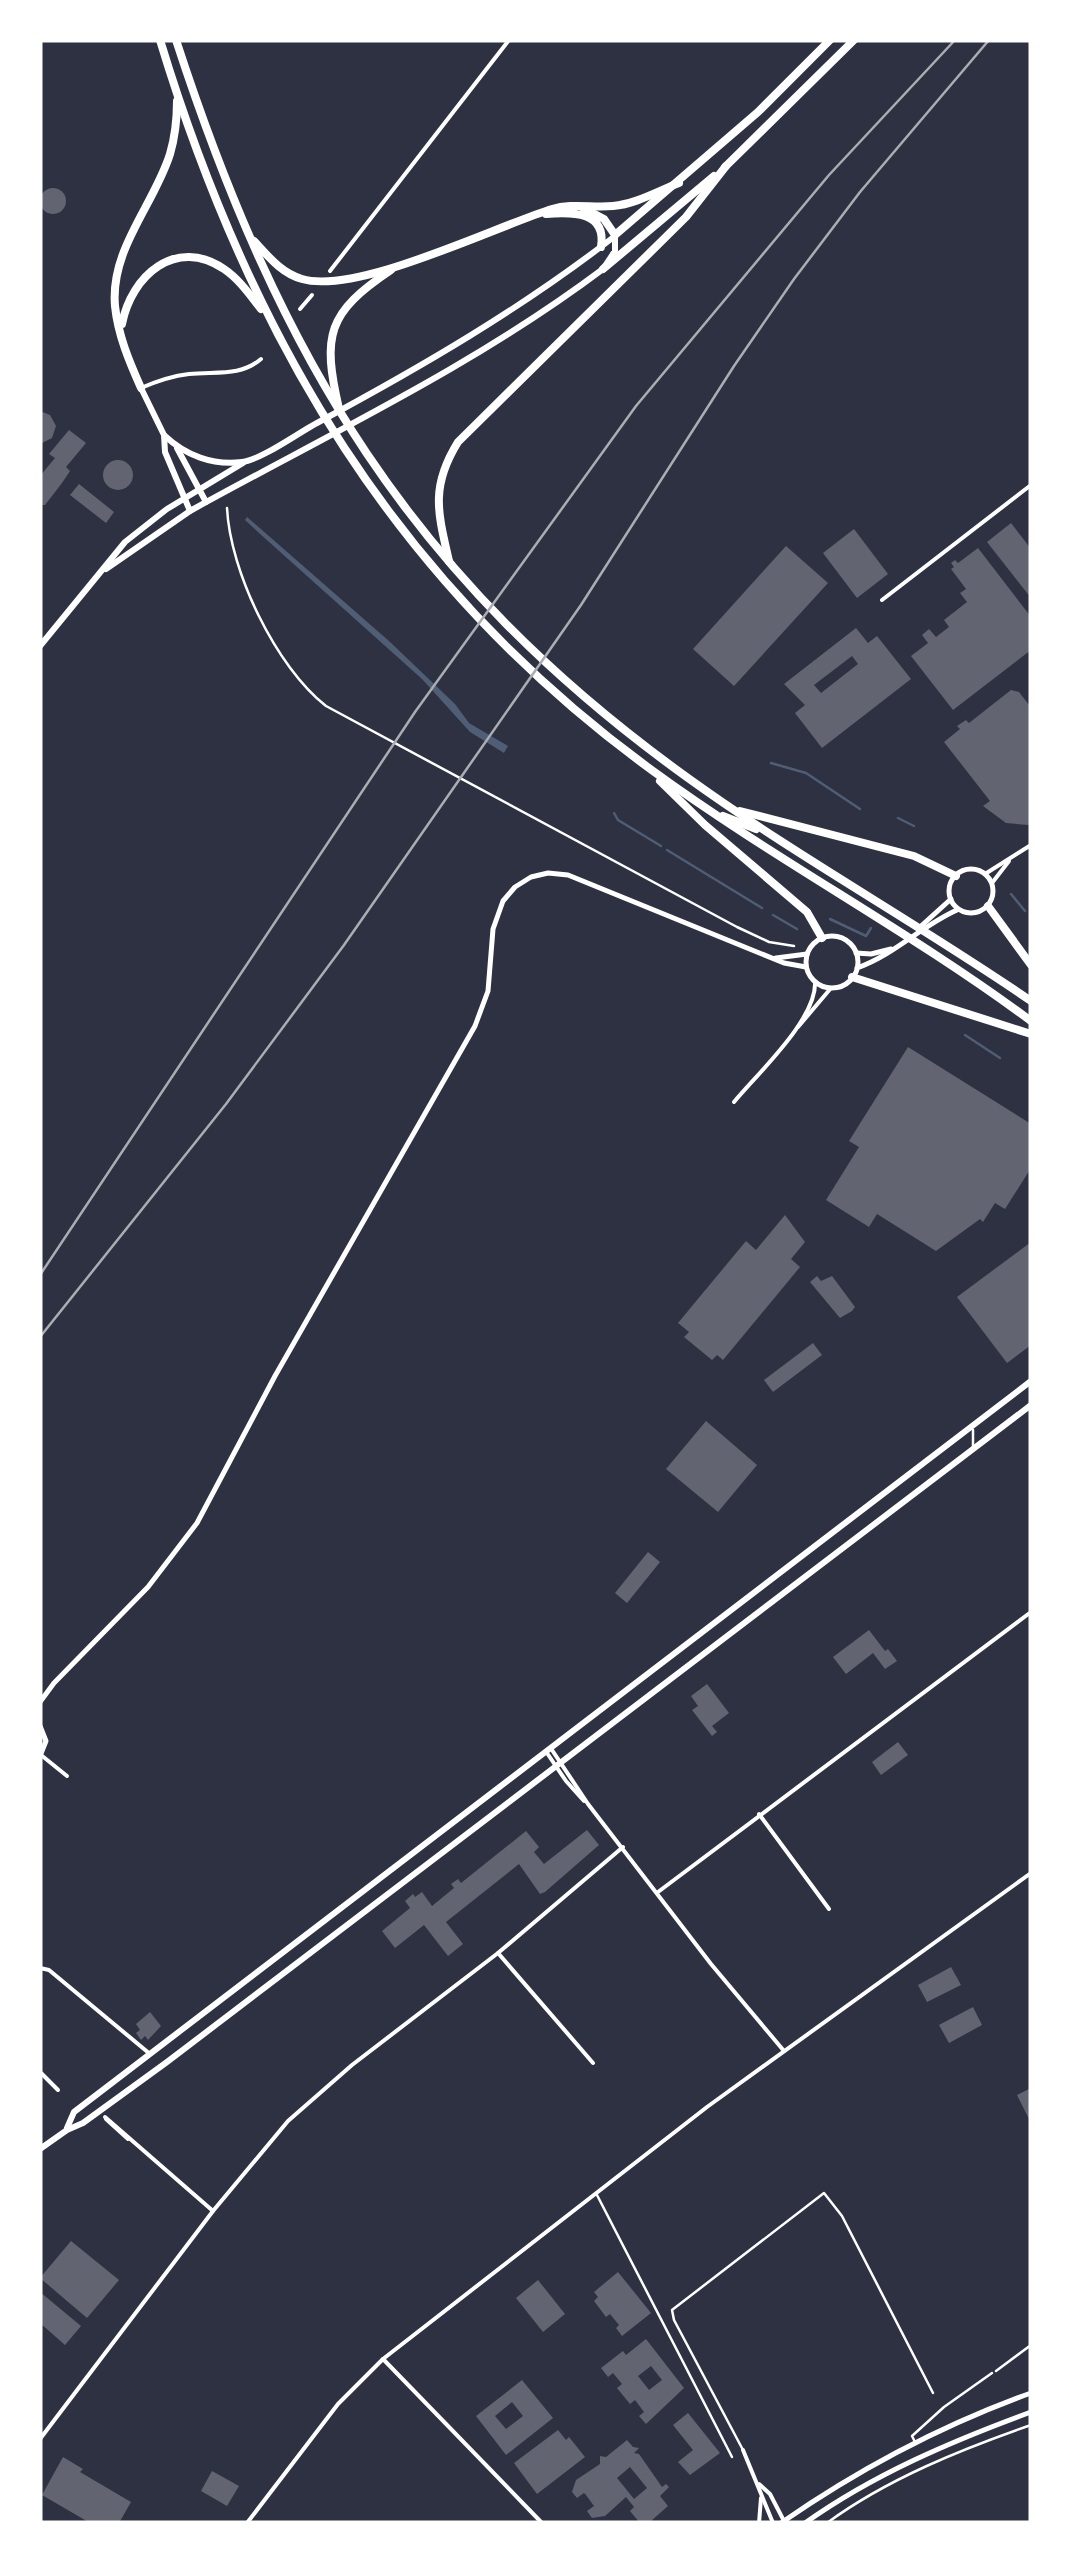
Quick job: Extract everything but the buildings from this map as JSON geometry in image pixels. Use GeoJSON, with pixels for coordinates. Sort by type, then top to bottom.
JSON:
{"type":"FeatureCollection","features":[{"type":"Feature","properties":{"kind":"highway"},"geometry":{"type":"LineString","coordinates":[[176,40],[247,234],[298,342],[365,455],[450,566],[536,655],[635,739],[774,836],[1031,1001]]}},
{"type":"Feature","properties":{"kind":"highway"},"geometry":{"type":"LineString","coordinates":[[578,206],[604,218],[615,236],[758,112],[830,40]]}},
{"type":"Feature","properties":{"kind":"highway"},"geometry":{"type":"LineString","coordinates":[[603,269],[726,166],[854,40]]}},
{"type":"Feature","properties":{"kind":"highway"},"geometry":{"type":"LineString","coordinates":[[161,42],[225,221],[288,356],[351,462],[448,586],[522,663],[651,770],[1031,1022]]}},
{"type":"Feature","properties":{"kind":"highway"},"geometry":{"type":"LineString","coordinates":[[141,388],[120,334],[115,305],[119,271],[133,230],[170,156],[176,91]]}},
{"type":"Feature","properties":{"kind":"highway"},"geometry":{"type":"LineString","coordinates":[[450,566],[437,504],[445,463],[458,442],[686,217],[726,166]]}},
{"type":"Feature","properties":{"kind":"highway"},"geometry":{"type":"LineString","coordinates":[[247,234],[280,268],[300,278],[326,282],[399,265],[556,208],[620,205],[679,183]]}},
{"type":"Feature","properties":{"kind":"highway"},"geometry":{"type":"LineString","coordinates":[[536,215],[569,213],[592,218],[602,231],[601,246]]}},
{"type":"Feature","properties":{"kind":"highway"},"geometry":{"type":"LineString","coordinates":[[120,334],[128,303],[141,278],[179,258],[205,260],[226,270],[270,321]]}},
{"type":"Feature","properties":{"kind":"highway"},"geometry":{"type":"LineString","coordinates":[[341,418],[332,380],[330,343],[341,312],[354,297],[399,265]]}},
{"type":"Feature","properties":{"kind":"highway"},"geometry":{"type":"LineString","coordinates":[[651,770],[705,825],[806,912],[822,938]]}},
{"type":"Feature","properties":{"kind":"highway"},"geometry":{"type":"LineString","coordinates":[[705,808],[774,836]]}},
{"type":"Feature","properties":{"kind":"highway"},"geometry":{"type":"LineString","coordinates":[[734,809],[914,856],[956,876]]}},
{"type":"Feature","properties":{"kind":"highway"},"geometry":{"type":"LineString","coordinates":[[988,906],[1031,965]]}},
{"type":"Feature","properties":{"kind":"highway"},"geometry":{"type":"LineString","coordinates":[[854,973],[1031,1034]]}},
{"type":"Feature","properties":{"kind":"main road"},"geometry":{"type":"LineString","coordinates":[[104,570],[190,511],[460,366],[542,314],[603,269],[614,251],[615,236]]}},
{"type":"Feature","properties":{"kind":"main road"},"geometry":{"type":"LineString","coordinates":[[40,646],[125,542],[184,498],[447,353],[615,236]]}},
{"type":"Feature","properties":{"kind":"main road"},"geometry":{"type":"LineString","coordinates":[[141,388],[164,435],[177,448],[206,502]]}},
{"type":"Feature","properties":{"kind":"main road"},"geometry":{"type":"LineString","coordinates":[[164,435],[165,452],[190,511]]}},
{"type":"Feature","properties":{"kind":"main road"},"geometry":{"type":"LineString","coordinates":[[177,448],[207,460],[244,463]]}},
{"type":"Feature","properties":{"kind":"main road"},"geometry":{"type":"LineString","coordinates":[[67,2130],[72,2109],[92,2098],[1031,1382]]}},
{"type":"Feature","properties":{"kind":"main road"},"geometry":{"type":"LineString","coordinates":[[40,2149],[67,2130],[103,2114],[1031,1405]]}},
{"type":"Feature","properties":{"kind":"street"},"geometry":{"type":"LineString","coordinates":[[330,271],[510,40]]}},
{"type":"Feature","properties":{"kind":"street"},"geometry":{"type":"LineString","coordinates":[[300,309],[312,294]]}},
{"type":"Feature","properties":{"kind":"street"},"geometry":{"type":"LineString","coordinates":[[141,388],[164,378],[242,371],[261,359]]}},
{"type":"Feature","properties":{"kind":"street"},"geometry":{"type":"LineString","coordinates":[[882,600],[1031,484]]}},
{"type":"Feature","properties":{"kind":"street"},"geometry":{"type":"LineString","coordinates":[[985,874],[1031,845]]}},
{"type":"Feature","properties":{"kind":"street"},"geometry":{"type":"LineString","coordinates":[[992,883],[1009,861]]}},
{"type":"Feature","properties":{"kind":"street"},"geometry":{"type":"LineString","coordinates":[[970,869],[985,874],[992,883],[993,896],[988,906],[974,913],[959,909],[951,899],[950,887],[956,876],[970,869]]}},
{"type":"Feature","properties":{"kind":"street"},"geometry":{"type":"LineString","coordinates":[[40,1702],[156,1578],[205,1510],[275,1376],[475,1026],[490,982],[494,920],[510,892],[537,875],[568,875],[773,959],[806,967]]}},
{"type":"Feature","properties":{"kind":"street"},"geometry":{"type":"LineString","coordinates":[[856,953],[871,954],[898,946],[951,899]]}},
{"type":"Feature","properties":{"kind":"street"},"geometry":{"type":"LineString","coordinates":[[807,954],[806,967],[816,982],[831,988],[843,985],[854,973],[959,909]]}},
{"type":"Feature","properties":{"kind":"street"},"geometry":{"type":"LineString","coordinates":[[773,959],[807,954],[822,938],[830,936],[846,940],[856,953],[854,973]]}},
{"type":"Feature","properties":{"kind":"street"},"geometry":{"type":"LineString","coordinates":[[795,1030],[814,998],[816,982]]}},
{"type":"Feature","properties":{"kind":"street"},"geometry":{"type":"LineString","coordinates":[[734,1102],[831,988]]}},
{"type":"Feature","properties":{"kind":"street"},"geometry":{"type":"LineString","coordinates":[[658,1892],[1031,1612]]}},
{"type":"Feature","properties":{"kind":"street"},"geometry":{"type":"LineString","coordinates":[[40,1726],[46,1740],[41,1755],[67,1776]]}},
{"type":"Feature","properties":{"kind":"street"},"geometry":{"type":"LineString","coordinates":[[547,1748],[578,1796],[784,2051]]}},
{"type":"Feature","properties":{"kind":"street"},"geometry":{"type":"LineString","coordinates":[[759,1814],[830,1909]]}},
{"type":"Feature","properties":{"kind":"street"},"geometry":{"type":"LineString","coordinates":[[40,2438],[275,2134],[345,2071],[498,1953],[622,1847]]}},
{"type":"Feature","properties":{"kind":"street"},"geometry":{"type":"LineString","coordinates":[[247,2523],[338,2404],[383,2359],[784,2051],[1031,1873]]}},
{"type":"Feature","properties":{"kind":"street"},"geometry":{"type":"LineString","coordinates":[[498,1953],[594,2063]]}},
{"type":"Feature","properties":{"kind":"street"},"geometry":{"type":"LineString","coordinates":[[40,1968],[49,1970],[150,2054]]}},
{"type":"Feature","properties":{"kind":"street"},"geometry":{"type":"LineString","coordinates":[[40,2072],[58,2090]]}},
{"type":"Feature","properties":{"kind":"street"},"geometry":{"type":"LineString","coordinates":[[92,2098],[111,2126],[213,2211]]}},
{"type":"Feature","properties":{"kind":"street"},"geometry":{"type":"LineString","coordinates":[[383,2359],[542,2523]]}},
{"type":"Feature","properties":{"kind":"street"},"geometry":{"type":"LineString","coordinates":[[759,2484],[770,2494],[784,2522],[838,2485],[915,2442],[1031,2393]]}},
{"type":"Feature","properties":{"kind":"street"},"geometry":{"type":"LineString","coordinates":[[804,2523],[910,2462],[1031,2412]]}},
{"type":"Feature","properties":{"kind":"street"},"geometry":{"type":"LineString","coordinates":[[743,2450],[773,2523]]}},
{"type":"Feature","properties":{"kind":"street"},"geometry":{"type":"LineString","coordinates":[[760,2523],[761,2493]]}},
{"type":"Feature","properties":{"kind":"lane"},"geometry":{"type":"LineString","coordinates":[[972,1426],[973,1449]]}},
{"type":"Feature","properties":{"kind":"lane"},"geometry":{"type":"LineString","coordinates":[[743,2450],[672,2310],[824,2193],[842,2216],[933,2393]]}},
{"type":"Feature","properties":{"kind":"lane"},"geometry":{"type":"LineString","coordinates":[[596,2194],[732,2458]]}},
{"type":"Feature","properties":{"kind":"lane"},"geometry":{"type":"LineString","coordinates":[[915,2442],[912,2436],[923,2426],[992,2373]]}},
{"type":"Feature","properties":{"kind":"path"},"geometry":{"type":"LineString","coordinates":[[228,508],[234,549],[265,630],[278,654],[316,699],[558,834],[752,935],[794,946]]}},
{"type":"Feature","properties":{"kind":"path"},"geometry":{"type":"LineString","coordinates":[[992,2373],[1031,2345]]}},
{"type":"Feature","properties":{"kind":"path"},"geometry":{"type":"LineString","coordinates":[[827,2523],[928,2466],[1031,2425]]}},
{"type":"Feature","properties":{"kind":"water"},"geometry":{"type":"Polygon","coordinates":[[[247,517],[389,641],[455,704],[469,723],[508,746],[504,753],[470,732],[422,679],[259,533],[245,520],[247,517]]]}},
{"type":"Feature","properties":{"kind":"waterway"},"geometry":{"type":"LineString","coordinates":[[771,763],[806,773],[860,809]]}},
{"type":"Feature","properties":{"kind":"waterway"},"geometry":{"type":"LineString","coordinates":[[614,813],[618,820],[661,846]]}},
{"type":"Feature","properties":{"kind":"waterway"},"geometry":{"type":"LineString","coordinates":[[898,818],[914,826]]}},
{"type":"Feature","properties":{"kind":"waterway"},"geometry":{"type":"LineString","coordinates":[[667,850],[762,908]]}},
{"type":"Feature","properties":{"kind":"waterway"},"geometry":{"type":"LineString","coordinates":[[1011,894],[1025,911]]}},
{"type":"Feature","properties":{"kind":"waterway"},"geometry":{"type":"LineString","coordinates":[[773,915],[797,929]]}},
{"type":"Feature","properties":{"kind":"waterway"},"geometry":{"type":"LineString","coordinates":[[830,919],[866,936],[871,928]]}},
{"type":"Feature","properties":{"kind":"waterway"},"geometry":{"type":"LineString","coordinates":[[965,1035],[1000,1058]]}},
{"type":"Feature","properties":{"kind":"railway"},"geometry":{"type":"LineString","coordinates":[[40,1275],[415,712],[636,406],[829,175],[955,40]]}},
{"type":"Feature","properties":{"kind":"railway"},"geometry":{"type":"LineString","coordinates":[[40,1337],[226,1104],[344,945],[581,605],[794,279],[860,192],[989,40]]}}]}
